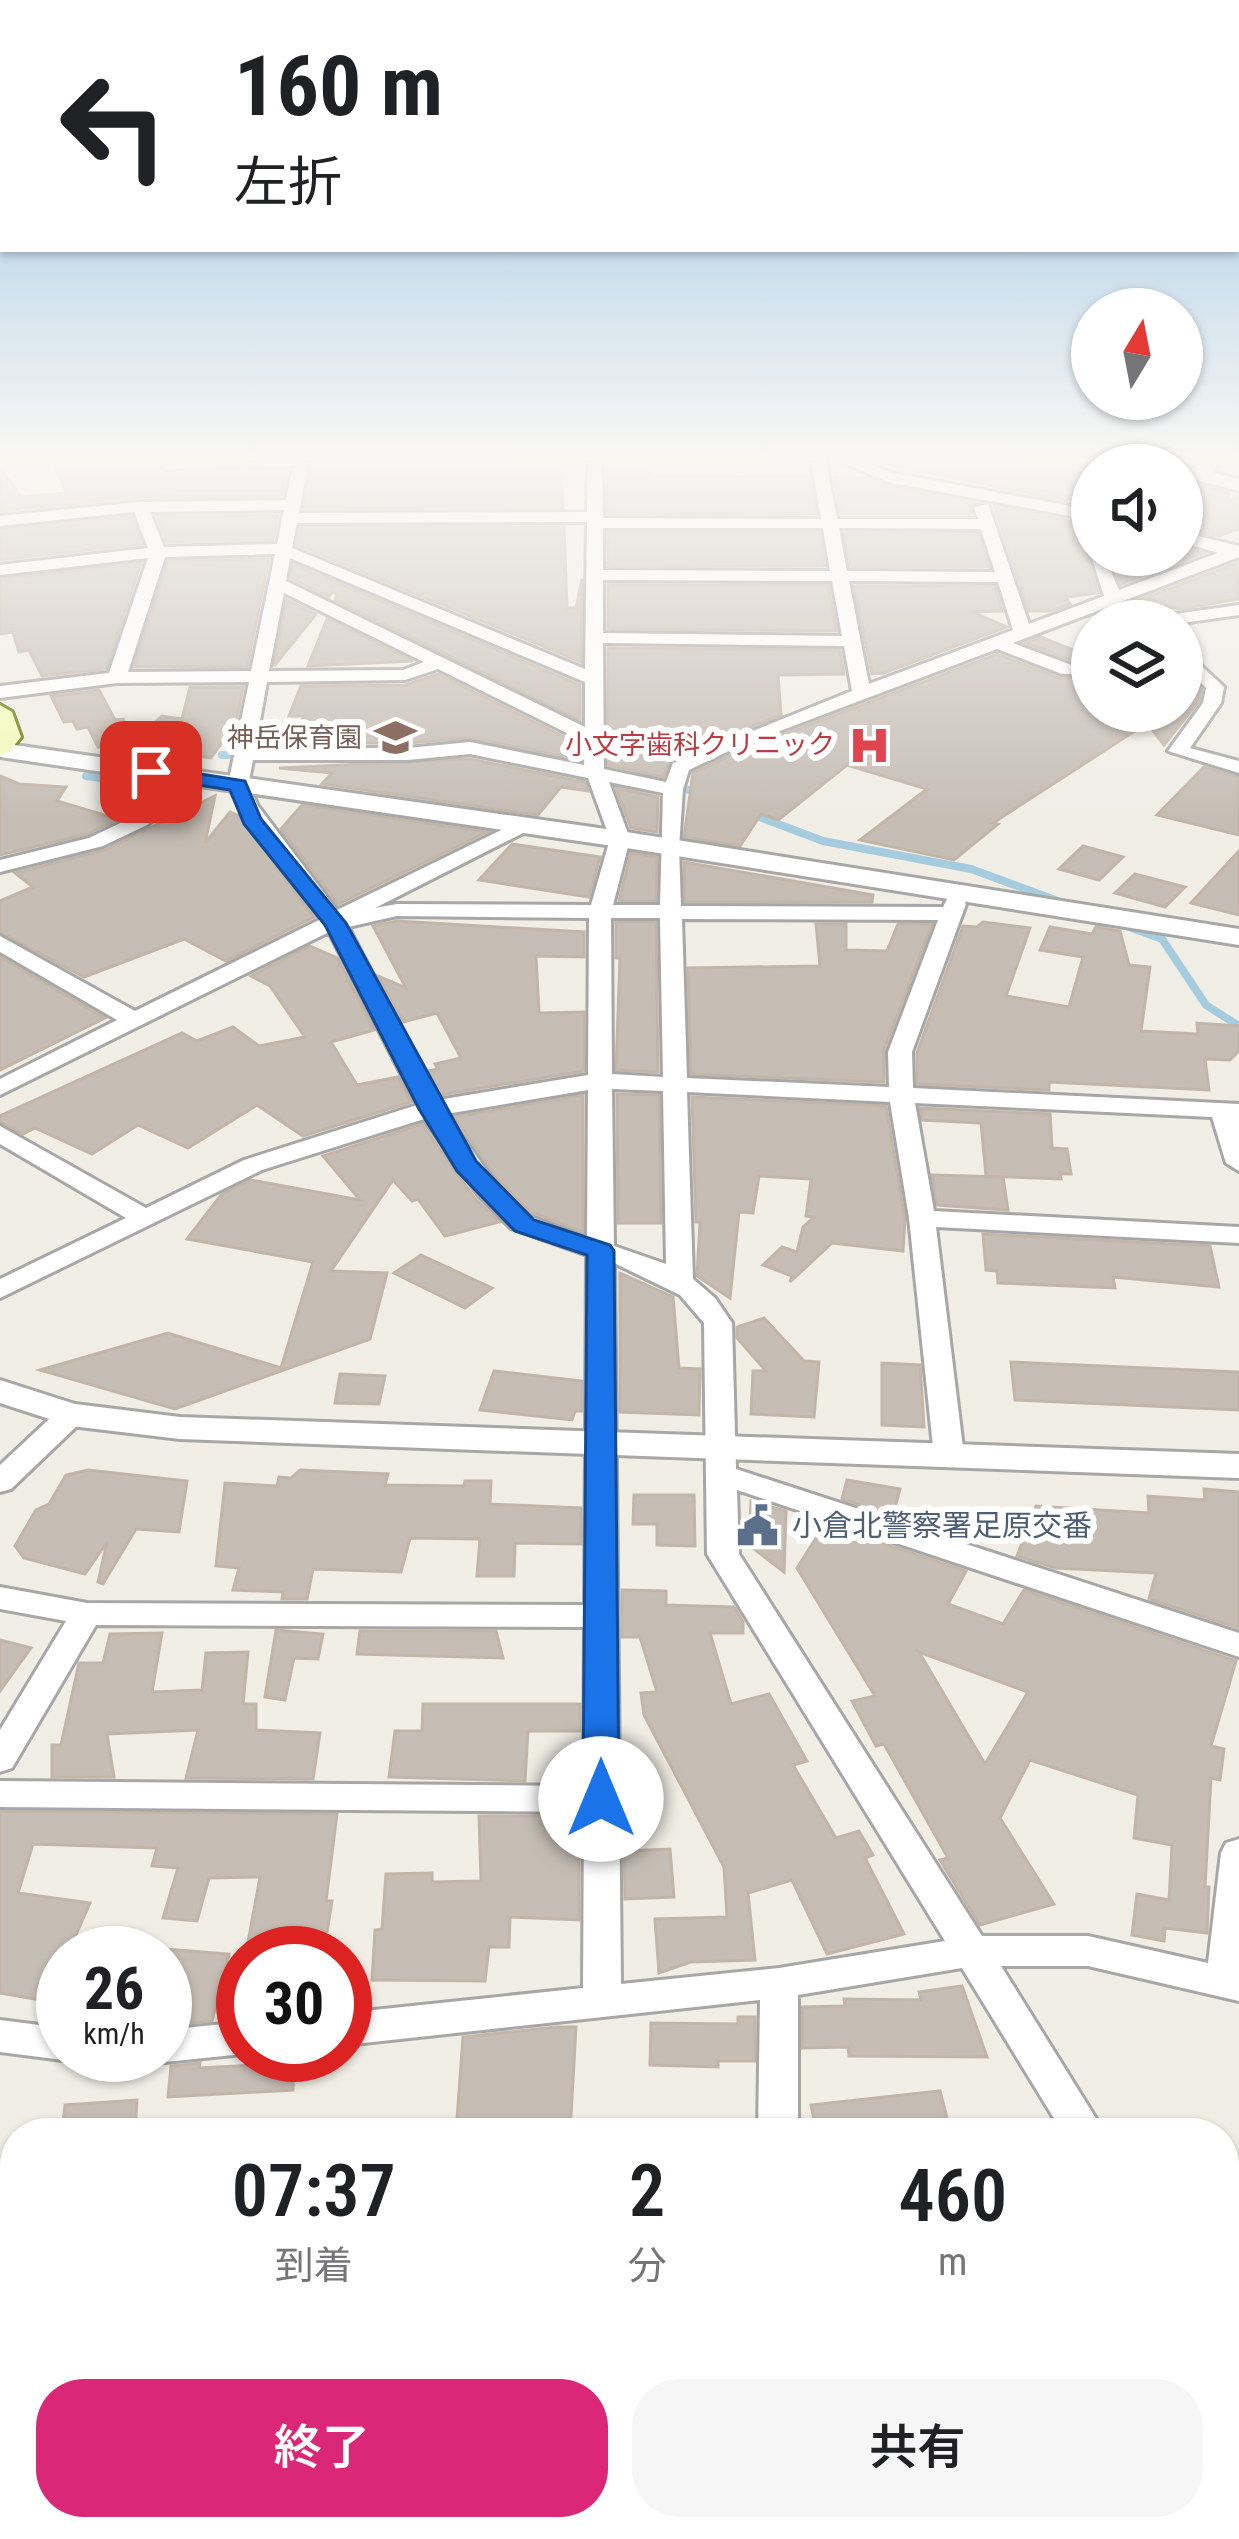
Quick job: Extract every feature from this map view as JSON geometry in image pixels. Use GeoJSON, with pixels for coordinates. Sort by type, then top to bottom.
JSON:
{"type":"FeatureCollection","features":[{"type":"Feature","properties":{"kind":"street"},"geometry":{"type":"LineString","coordinates":[[117,678],[149,580]]}},
{"type":"Feature","properties":{"kind":"street"},"geometry":{"type":"LineString","coordinates":[[357,580],[596,680]]}},
{"type":"Feature","properties":{"kind":"street"},"geometry":{"type":"LineString","coordinates":[[593,580],[592,738],[596,771],[620,839],[600,912],[602,2004]]}},
{"type":"Feature","properties":{"kind":"street"},"geometry":{"type":"LineString","coordinates":[[840,580],[862,693]]}},
{"type":"Feature","properties":{"kind":"street"},"geometry":{"type":"LineString","coordinates":[[1002,580],[1023,634]]}},
{"type":"Feature","properties":{"kind":"street"},"geometry":{"type":"LineString","coordinates":[[1106,580],[1114,599]]}},
{"type":"Feature","properties":{"kind":"street"},"geometry":{"type":"LineString","coordinates":[[680,1278],[669,848],[680,767],[728,744],[1157,580]]}},
{"type":"Feature","properties":{"kind":"street"},"geometry":{"type":"LineString","coordinates":[[592,738],[275,582],[242,766],[251,820],[335,923],[431,1109],[466,1166],[524,1226],[680,1278],[706,1300],[718,1323],[723,1554],[1076,2118]]}},
{"type":"Feature","properties":{"kind":"street"},"geometry":{"type":"LineString","coordinates":[[1203,615],[1239,610]]}},
{"type":"Feature","properties":{"kind":"street"},"geometry":{"type":"LineString","coordinates":[[595,638],[851,641]]}},
{"type":"Feature","properties":{"kind":"street"},"geometry":{"type":"LineString","coordinates":[[998,643],[1068,670]]}},
{"type":"Feature","properties":{"kind":"street"},"geometry":{"type":"LineString","coordinates":[[0,692],[117,678],[405,675],[438,663]]}},
{"type":"Feature","properties":{"kind":"street"},"geometry":{"type":"LineString","coordinates":[[1203,675],[1215,687],[1203,716]]}},
{"type":"Feature","properties":{"kind":"street"},"geometry":{"type":"LineString","coordinates":[[1191,732],[1178,751],[1239,766]]}},
{"type":"Feature","properties":{"kind":"street"},"geometry":{"type":"LineString","coordinates":[[7,739],[193,778]]}},
{"type":"Feature","properties":{"kind":"street"},"geometry":{"type":"LineString","coordinates":[[0,866],[96,842],[140,821],[193,778],[242,766],[470,748],[674,785]]}},
{"type":"Feature","properties":{"kind":"street"},"geometry":{"type":"LineString","coordinates":[[242,766],[522,826],[620,839],[956,903]]}},
{"type":"Feature","properties":{"kind":"street"},"geometry":{"type":"LineString","coordinates":[[0,1088],[522,826]]}},
{"type":"Feature","properties":{"kind":"street"},"geometry":{"type":"LineString","coordinates":[[335,923],[397,910],[600,912],[956,903],[1045,905],[1239,937]]}},
{"type":"Feature","properties":{"kind":"street"},"geometry":{"type":"LineString","coordinates":[[949,1456],[922,1218],[901,1094],[900,1052],[956,903]]}},
{"type":"Feature","properties":{"kind":"street"},"geometry":{"type":"LineString","coordinates":[[0,943],[134,1020]]}},
{"type":"Feature","properties":{"kind":"street"},"geometry":{"type":"LineString","coordinates":[[0,1290],[253,1165],[431,1109],[598,1081],[1230,1110],[1239,1163]]}},
{"type":"Feature","properties":{"kind":"street"},"geometry":{"type":"LineString","coordinates":[[0,1133],[143,1217]]}},
{"type":"Feature","properties":{"kind":"street"},"geometry":{"type":"LineString","coordinates":[[922,1218],[1239,1235]]}},
{"type":"Feature","properties":{"kind":"street"},"geometry":{"type":"LineString","coordinates":[[0,1391],[71,1414],[180,1428],[598,1441],[720,1460],[949,1456],[1239,1466]]}},
{"type":"Feature","properties":{"kind":"street"},"geometry":{"type":"LineString","coordinates":[[0,1482],[71,1414]]}},
{"type":"Feature","properties":{"kind":"street"},"geometry":{"type":"LineString","coordinates":[[720,1460],[1239,1645]]}},
{"type":"Feature","properties":{"kind":"street"},"geometry":{"type":"LineString","coordinates":[[0,1598],[87,1614],[601,1616]]}},
{"type":"Feature","properties":{"kind":"street"},"geometry":{"type":"LineString","coordinates":[[0,1760],[87,1614]]}},
{"type":"Feature","properties":{"kind":"street"},"geometry":{"type":"LineString","coordinates":[[0,1794],[601,1799]]}},
{"type":"Feature","properties":{"kind":"street"},"geometry":{"type":"LineString","coordinates":[[372,2026],[779,1983],[974,1951],[1088,1952],[1231,1984],[1239,1853]]}},
{"type":"Feature","properties":{"kind":"street"},"geometry":{"type":"LineString","coordinates":[[778,2118],[779,1983]]}},
{"type":"Feature","properties":{"kind":"street"},"geometry":{"type":"LineString","coordinates":[[0,2036],[36,2041]]}},
{"type":"Feature","properties":{"kind":"building"},"geometry":{"type":"Polygon","coordinates":[[[0,580],[135,580],[106,669],[42,676],[29,650],[19,652],[13,632],[0,634],[0,580]]]}},
{"type":"Feature","properties":{"kind":"building"},"geometry":{"type":"Polygon","coordinates":[[[162,580],[265,580],[247,667],[134,667],[162,580]]]}},
{"type":"Feature","properties":{"kind":"building"},"geometry":{"type":"Polygon","coordinates":[[[296,580],[332,580],[580,685],[580,720],[335,600],[337,595],[332,592],[329,597],[296,580]]]}},
{"type":"Feature","properties":{"kind":"building"},"geometry":{"type":"Polygon","coordinates":[[[383,580],[566,580],[567,608],[576,608],[582,580],[581,662],[383,580]]]}},
{"type":"Feature","properties":{"kind":"building"},"geometry":{"type":"Polygon","coordinates":[[[1019,580],[1094,580],[1098,593],[1066,597],[1070,604],[1051,611],[1029,611],[1019,580]]]}},
{"type":"Feature","properties":{"kind":"building"},"geometry":{"type":"Polygon","coordinates":[[[1191,580],[1237,580],[1238,599],[1203,605],[1203,600],[1139,600],[1191,580]]]}},
{"type":"Feature","properties":{"kind":"building"},"geometry":{"type":"Polygon","coordinates":[[[608,585],[828,585],[837,631],[608,629],[608,585]]]}},
{"type":"Feature","properties":{"kind":"building"},"geometry":{"type":"Polygon","coordinates":[[[854,586],[995,586],[1002,611],[972,612],[1007,627],[872,674],[854,586]]]}},
{"type":"Feature","properties":{"kind":"building"},"geometry":{"type":"Polygon","coordinates":[[[287,600],[316,614],[274,666],[287,600]]]}},
{"type":"Feature","properties":{"kind":"building"},"geometry":{"type":"Polygon","coordinates":[[[327,619],[413,661],[308,666],[327,619]]]}},
{"type":"Feature","properties":{"kind":"building"},"geometry":{"type":"Polygon","coordinates":[[[1040,637],[1071,649],[1071,660],[1026,643],[1040,637]]]}},
{"type":"Feature","properties":{"kind":"building"},"geometry":{"type":"Polygon","coordinates":[[[608,648],[840,650],[844,674],[778,675],[781,715],[671,759],[663,777],[608,765],[608,648]]]}},
{"type":"Feature","properties":{"kind":"building"},"geometry":{"type":"Polygon","coordinates":[[[997,654],[1060,678],[1071,677],[1071,732],[1133,732],[993,823],[998,824],[954,860],[860,840],[927,789],[847,765],[778,820],[761,814],[740,846],[684,837],[693,773],[737,752],[997,654]]]}},
{"type":"Feature","properties":{"kind":"building"},"geometry":{"type":"Polygon","coordinates":[[[438,674],[580,745],[580,760],[471,738],[283,743],[305,716],[289,716],[301,686],[405,685],[438,674]]]}},
{"type":"Feature","properties":{"kind":"building"},"geometry":{"type":"Polygon","coordinates":[[[190,687],[243,687],[236,723],[211,758],[128,746],[133,742],[98,747],[88,727],[77,729],[73,721],[64,722],[51,696],[99,690],[115,720],[123,719],[134,741],[162,716],[182,719],[190,687]]]}},
{"type":"Feature","properties":{"kind":"building"},"geometry":{"type":"Polygon","coordinates":[[[1154,732],[1174,732],[1164,745],[1154,732]]]}},
{"type":"Feature","properties":{"kind":"building"},"geometry":{"type":"Polygon","coordinates":[[[470,759],[585,782],[588,791],[561,787],[538,815],[322,784],[332,773],[279,768],[470,759]]]}},
{"type":"Feature","properties":{"kind":"building"},"geometry":{"type":"Polygon","coordinates":[[[1204,767],[1239,777],[1239,835],[1157,815],[1204,767]]]}},
{"type":"Feature","properties":{"kind":"building"},"geometry":{"type":"Polygon","coordinates":[[[0,776],[19,784],[66,787],[57,801],[118,819],[87,834],[0,855],[0,776]]]}},
{"type":"Feature","properties":{"kind":"building"},"geometry":{"type":"Polygon","coordinates":[[[616,788],[658,797],[657,832],[631,828],[616,788]]]}},
{"type":"Feature","properties":{"kind":"building"},"geometry":{"type":"Polygon","coordinates":[[[215,796],[205,843],[230,812],[239,816],[314,917],[226,961],[184,939],[84,977],[0,932],[0,901],[33,887],[15,873],[105,850],[215,796]]]}},
{"type":"Feature","properties":{"kind":"building"},"geometry":{"type":"Polygon","coordinates":[[[302,805],[487,832],[338,904],[281,829],[302,805]]]}},
{"type":"Feature","properties":{"kind":"building"},"geometry":{"type":"Polygon","coordinates":[[[512,844],[600,857],[589,897],[479,880],[512,844]]]}},
{"type":"Feature","properties":{"kind":"building"},"geometry":{"type":"Polygon","coordinates":[[[1083,846],[1123,857],[1099,880],[1059,869],[1083,846]]]}},
{"type":"Feature","properties":{"kind":"building"},"geometry":{"type":"Polygon","coordinates":[[[1239,851],[1239,915],[1191,903],[1239,851]]]}},
{"type":"Feature","properties":{"kind":"building"},"geometry":{"type":"Polygon","coordinates":[[[631,853],[657,857],[656,901],[619,901],[631,853]]]}},
{"type":"Feature","properties":{"kind":"building"},"geometry":{"type":"Polygon","coordinates":[[[684,862],[873,895],[872,902],[685,902],[684,862]]]}},
{"type":"Feature","properties":{"kind":"building"},"geometry":{"type":"Polygon","coordinates":[[[1135,874],[1185,887],[1165,907],[1115,893],[1135,874]]]}},
{"type":"Feature","properties":{"kind":"building"},"geometry":{"type":"Polygon","coordinates":[[[397,921],[584,932],[584,957],[536,956],[539,1013],[584,1012],[584,1071],[440,1095],[428,1071],[438,1069],[435,1064],[461,1058],[437,1013],[403,1022],[378,976],[406,988],[373,926],[397,921]]]}},
{"type":"Feature","properties":{"kind":"building"},"geometry":{"type":"Polygon","coordinates":[[[616,922],[656,922],[658,1072],[616,1070],[620,958],[616,958],[616,922]]]}},
{"type":"Feature","properties":{"kind":"building"},"geometry":{"type":"Polygon","coordinates":[[[983,922],[1030,928],[1006,996],[1069,1007],[1083,957],[1040,950],[1050,927],[1092,934],[1096,927],[1120,931],[1129,965],[1150,967],[1141,1031],[1198,1034],[1197,1023],[1239,1026],[1239,1051],[1230,1060],[1205,1059],[1209,1090],[1049,1082],[1049,1090],[917,1084],[917,1053],[963,926],[977,927],[983,922]]]}},
{"type":"Feature","properties":{"kind":"building"},"geometry":{"type":"Polygon","coordinates":[[[816,924],[846,924],[846,950],[887,951],[898,924],[932,924],[884,1050],[884,1082],[691,1074],[688,968],[820,966],[816,924]]]}},
{"type":"Feature","properties":{"kind":"building"},"geometry":{"type":"Polygon","coordinates":[[[310,946],[337,958],[374,1030],[331,1042],[357,1085],[398,1077],[411,1102],[303,1136],[257,1105],[188,1148],[138,1125],[92,1154],[35,1128],[23,1134],[0,1122],[0,1116],[182,1033],[197,1041],[233,1027],[259,1046],[305,1037],[270,986],[251,976],[310,946]]]}},
{"type":"Feature","properties":{"kind":"building"},"geometry":{"type":"Polygon","coordinates":[[[0,957],[105,1018],[0,1070],[0,957]]]}},
{"type":"Feature","properties":{"kind":"building"},"geometry":{"type":"Polygon","coordinates":[[[617,1094],[659,1095],[661,1223],[618,1223],[617,1094]]]}},
{"type":"Feature","properties":{"kind":"building"},"geometry":{"type":"Polygon","coordinates":[[[583,1095],[583,1232],[531,1212],[501,1183],[454,1117],[583,1095]]]}},
{"type":"Feature","properties":{"kind":"building"},"geometry":{"type":"Polygon","coordinates":[[[692,1097],[886,1106],[905,1219],[903,1251],[832,1243],[790,1282],[792,1276],[763,1265],[782,1247],[797,1252],[803,1227],[814,1217],[806,1216],[811,1179],[759,1176],[753,1213],[739,1212],[730,1298],[697,1276],[700,1222],[696,1222],[692,1097]]]}},
{"type":"Feature","properties":{"kind":"building"},"geometry":{"type":"Polygon","coordinates":[[[920,1108],[1050,1114],[1052,1148],[1067,1149],[1071,1174],[1060,1174],[1061,1179],[986,1176],[981,1123],[922,1120],[920,1108]]]}},
{"type":"Feature","properties":{"kind":"building"},"geometry":{"type":"Polygon","coordinates":[[[422,1124],[476,1200],[499,1222],[445,1236],[418,1199],[412,1201],[393,1180],[331,1271],[387,1273],[370,1339],[175,1409],[40,1370],[168,1333],[281,1368],[313,1262],[187,1239],[221,1195],[251,1180],[360,1200],[323,1156],[422,1124]]]}},
{"type":"Feature","properties":{"kind":"building"},"geometry":{"type":"Polygon","coordinates":[[[932,1175],[1003,1177],[1008,1210],[937,1205],[932,1175]]]}},
{"type":"Feature","properties":{"kind":"building"},"geometry":{"type":"Polygon","coordinates":[[[983,1234],[1210,1246],[1219,1287],[1113,1277],[1115,1288],[998,1283],[997,1271],[986,1270],[983,1234]]]}},
{"type":"Feature","properties":{"kind":"building"},"geometry":{"type":"Polygon","coordinates":[[[421,1255],[492,1288],[465,1308],[394,1273],[421,1255]]]}},
{"type":"Feature","properties":{"kind":"building"},"geometry":{"type":"Polygon","coordinates":[[[620,1273],[673,1297],[679,1368],[700,1369],[699,1415],[620,1412],[620,1273]]]}},
{"type":"Feature","properties":{"kind":"building"},"geometry":{"type":"Polygon","coordinates":[[[764,1318],[804,1361],[819,1362],[814,1417],[751,1414],[753,1371],[766,1371],[737,1338],[737,1327],[764,1318]]]}},
{"type":"Feature","properties":{"kind":"building"},"geometry":{"type":"Polygon","coordinates":[[[1011,1362],[1239,1372],[1239,1410],[1015,1400],[1011,1362]]]}},
{"type":"Feature","properties":{"kind":"building"},"geometry":{"type":"Polygon","coordinates":[[[882,1363],[920,1365],[924,1427],[882,1425],[882,1363]]]}},
{"type":"Feature","properties":{"kind":"building"},"geometry":{"type":"Polygon","coordinates":[[[494,1371],[582,1381],[582,1411],[575,1411],[572,1420],[480,1410],[494,1371]]]}},
{"type":"Feature","properties":{"kind":"building"},"geometry":{"type":"Polygon","coordinates":[[[340,1374],[385,1376],[379,1404],[335,1403],[340,1374]]]}},
{"type":"Feature","properties":{"kind":"building"},"geometry":{"type":"Polygon","coordinates":[[[88,1470],[187,1481],[179,1532],[136,1529],[103,1584],[98,1582],[107,1542],[85,1574],[24,1558],[15,1546],[36,1510],[49,1504],[66,1475],[88,1470]]]}},
{"type":"Feature","properties":{"kind":"building"},"geometry":{"type":"Polygon","coordinates":[[[300,1470],[388,1474],[385,1485],[464,1486],[465,1481],[491,1481],[490,1504],[581,1508],[581,1544],[515,1543],[514,1576],[477,1576],[480,1539],[410,1538],[401,1572],[313,1569],[307,1599],[282,1599],[283,1592],[233,1590],[239,1568],[216,1566],[225,1483],[277,1486],[279,1477],[291,1478],[300,1470]]]}},
{"type":"Feature","properties":{"kind":"building"},"geometry":{"type":"Polygon","coordinates":[[[847,1480],[900,1489],[893,1515],[842,1499],[847,1480]]]}},
{"type":"Feature","properties":{"kind":"building"},"geometry":{"type":"Polygon","coordinates":[[[1204,1489],[1239,1492],[1239,1628],[1149,1599],[1156,1573],[1055,1568],[1017,1556],[1036,1506],[1149,1513],[1148,1496],[1205,1500],[1204,1489]]]}},
{"type":"Feature","properties":{"kind":"building"},"geometry":{"type":"Polygon","coordinates":[[[634,1495],[694,1495],[695,1546],[657,1545],[657,1524],[633,1524],[634,1495]]]}},
{"type":"Feature","properties":{"kind":"building"},"geometry":{"type":"Polygon","coordinates":[[[751,1501],[786,1511],[784,1572],[749,1545],[751,1501]]]}},
{"type":"Feature","properties":{"kind":"building"},"geometry":{"type":"Polygon","coordinates":[[[825,1524],[966,1571],[948,1604],[1003,1624],[1024,1590],[1236,1661],[1211,1746],[1224,1749],[1220,1780],[1211,1778],[1207,1933],[1165,1928],[1164,1941],[1132,1935],[1137,1894],[1169,1900],[1172,1845],[1134,1838],[1138,1795],[1030,1760],[1000,1818],[1054,1904],[980,1925],[940,1860],[948,1858],[884,1744],[876,1746],[852,1701],[875,1696],[797,1568],[825,1524]],[[919,1652],[985,1764],[1028,1692],[919,1652]]]}},
{"type":"Feature","properties":{"kind":"building"},"geometry":{"type":"Polygon","coordinates":[[[622,1590],[666,1591],[666,1605],[734,1607],[743,1633],[710,1633],[731,1704],[769,1694],[807,1761],[793,1765],[836,1838],[859,1831],[873,1855],[865,1858],[904,1934],[827,1954],[792,1880],[748,1893],[755,1960],[691,1962],[659,1973],[655,1919],[727,1917],[724,1867],[644,1715],[641,1693],[657,1692],[640,1637],[622,1637],[622,1590]]]}},
{"type":"Feature","properties":{"kind":"building"},"geometry":{"type":"Polygon","coordinates":[[[276,1630],[323,1634],[318,1659],[294,1658],[285,1700],[265,1697],[276,1630]]]}},
{"type":"Feature","properties":{"kind":"building"},"geometry":{"type":"Polygon","coordinates":[[[360,1631],[496,1631],[503,1658],[357,1654],[360,1631]]]}},
{"type":"Feature","properties":{"kind":"building"},"geometry":{"type":"Polygon","coordinates":[[[162,1633],[152,1692],[202,1690],[206,1653],[248,1652],[243,1704],[256,1704],[256,1730],[320,1733],[313,1779],[186,1778],[198,1730],[107,1734],[114,1777],[52,1777],[52,1745],[61,1745],[79,1663],[103,1663],[110,1634],[162,1633]]]}},
{"type":"Feature","properties":{"kind":"building"},"geometry":{"type":"Polygon","coordinates":[[[0,1640],[31,1648],[0,1691],[0,1640]]]}},
{"type":"Feature","properties":{"kind":"building"},"geometry":{"type":"Polygon","coordinates":[[[423,1704],[580,1704],[580,1731],[528,1731],[525,1781],[389,1777],[395,1731],[422,1731],[423,1704]]]}},
{"type":"Feature","properties":{"kind":"building"},"geometry":{"type":"Polygon","coordinates":[[[0,1811],[337,1814],[326,1901],[332,1901],[328,1926],[251,1926],[260,1877],[209,1878],[197,1921],[163,1918],[178,1868],[152,1866],[157,1848],[33,1844],[18,1893],[90,1903],[80,1926],[36,1926],[36,1999],[0,1993],[0,1811]]]}},
{"type":"Feature","properties":{"kind":"building"},"geometry":{"type":"Polygon","coordinates":[[[479,1816],[579,1816],[579,1920],[510,1917],[509,1947],[489,1947],[485,1981],[372,1980],[386,1874],[432,1873],[432,1882],[481,1881],[479,1816]]]}},
{"type":"Feature","properties":{"kind":"building"},"geometry":{"type":"Polygon","coordinates":[[[670,1849],[674,1897],[625,1899],[624,1851],[670,1849]]]}},
{"type":"Feature","properties":{"kind":"building"},"geometry":{"type":"Polygon","coordinates":[[[192,1951],[216,1953],[212,2021],[192,2023],[192,1951]]]}},
{"type":"Feature","properties":{"kind":"building"},"geometry":{"type":"Polygon","coordinates":[[[962,1986],[987,2057],[849,2056],[848,2047],[802,2048],[802,2007],[845,2006],[844,1999],[921,2000],[919,1992],[962,1986]]]}},
{"type":"Feature","properties":{"kind":"building"},"geometry":{"type":"Polygon","coordinates":[[[738,2017],[755,2017],[755,2061],[718,2061],[718,2067],[650,2065],[651,2023],[738,2024],[738,2017]]]}},
{"type":"Feature","properties":{"kind":"building"},"geometry":{"type":"Polygon","coordinates":[[[576,2027],[571,2118],[457,2118],[463,2037],[576,2027]]]}},
{"type":"Feature","properties":{"kind":"building"},"geometry":{"type":"Polygon","coordinates":[[[192,2064],[216,2067],[216,2082],[293,2082],[293,2090],[168,2097],[169,2082],[192,2082],[192,2064]]]}},
{"type":"Feature","properties":{"kind":"building"},"geometry":{"type":"Polygon","coordinates":[[[940,2091],[947,2118],[814,2118],[811,2105],[940,2091]]]}},
{"type":"Feature","properties":{"kind":"building"},"geometry":{"type":"Polygon","coordinates":[[[137,2100],[136,2118],[64,2118],[65,2105],[137,2100]]]}},
{"type":"Feature","properties":{"kind":"waterway"},"geometry":{"type":"LineString","coordinates":[[222,755],[243,755]]}},
{"type":"Feature","properties":{"kind":"waterway"},"geometry":{"type":"LineString","coordinates":[[86,776],[158,785]]}},
{"type":"Feature","properties":{"kind":"waterway"},"geometry":{"type":"LineString","coordinates":[[641,777],[700,793]]}},
{"type":"Feature","properties":{"kind":"waterway"},"geometry":{"type":"LineString","coordinates":[[749,813],[823,841],[971,869],[1066,904]]}},
{"type":"Feature","properties":{"kind":"waterway"},"geometry":{"type":"LineString","coordinates":[[1121,924],[1162,939],[1206,1005],[1239,1026]]}},
{"type":"Feature","properties":{"kind":"place","name":"神岳保育園"},"geometry":{"type":"Point","coordinates":[396,738]}},
{"type":"Feature","properties":{"kind":"place","name":"小文字歯科クリニック"},"geometry":{"type":"Point","coordinates":[869,745]}},
{"type":"Feature","properties":{"kind":"place","name":"小倉北警察署足原交番"},"geometry":{"type":"Point","coordinates":[758,1525]}},
{"type":"Feature","properties":{"kind":"route"},"geometry":{"type":"LineString","coordinates":[[151,772],[238,785],[251,820],[335,923],[431,1109],[466,1166],[524,1226],[600,1251],[601,1799]]}}]}
